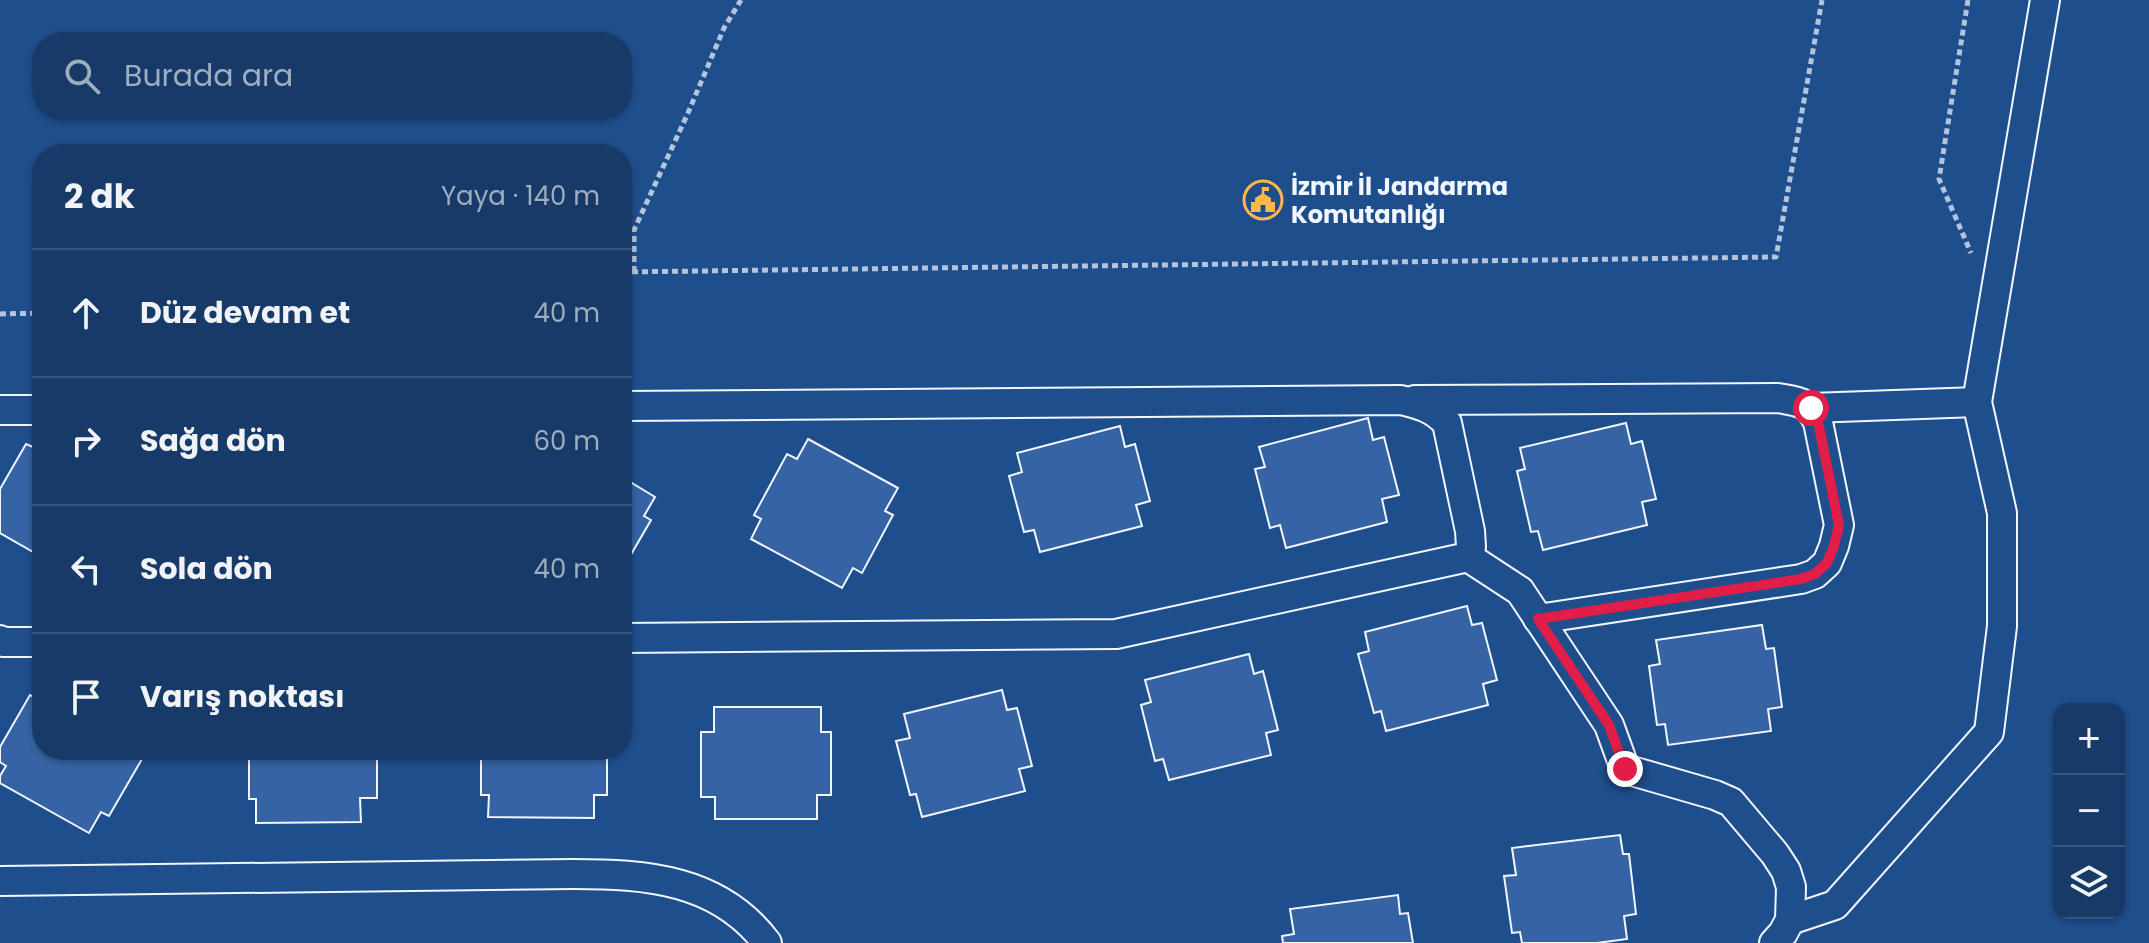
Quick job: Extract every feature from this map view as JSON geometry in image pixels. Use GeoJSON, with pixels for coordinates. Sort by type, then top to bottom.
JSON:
{"type":"FeatureCollection","features":[{"type":"Feature","properties":{"kind":"street"},"geometry":{"type":"LineString","coordinates":[[1782,932],[1835,905],[1989,732],[2002,626],[2002,513],[1977,402],[2045,0]]}},
{"type":"Feature","properties":{"kind":"street"},"geometry":{"type":"LineString","coordinates":[[632,406],[1778,398],[1798,401],[1811,408],[1977,402]]}},
{"type":"Feature","properties":{"kind":"street"},"geometry":{"type":"LineString","coordinates":[[1401,400],[1436,411],[1447,423],[1470,531],[1468,557]]}},
{"type":"Feature","properties":{"kind":"street"},"geometry":{"type":"LineString","coordinates":[[1538,619],[1801,579],[1815,574],[1827,563],[1839,525],[1818,422],[1811,408]]}},
{"type":"Feature","properties":{"kind":"street"},"geometry":{"type":"LineString","coordinates":[[0,410],[32,410]]}},
{"type":"Feature","properties":{"kind":"street"},"geometry":{"type":"LineString","coordinates":[[632,638],[1116,634],[1468,557],[1520,591],[1609,725],[1625,769],[1731,802],[1775,854],[1786,871],[1791,887],[1782,932]]}},
{"type":"Feature","properties":{"kind":"street"},"geometry":{"type":"LineString","coordinates":[[0,640],[32,642]]}},
{"type":"Feature","properties":{"kind":"street"},"geometry":{"type":"LineString","coordinates":[[0,881],[621,875],[674,882],[712,897],[740,916],[767,943]]}},
{"type":"Feature","properties":{"kind":"path"},"geometry":{"type":"LineString","coordinates":[[741,0],[724,28],[634,230],[634,272],[1776,257],[1822,0]]}},
{"type":"Feature","properties":{"kind":"path"},"geometry":{"type":"LineString","coordinates":[[1968,0],[1939,179],[1993,306]]}},
{"type":"Feature","properties":{"kind":"path"},"geometry":{"type":"LineString","coordinates":[[0,314],[32,313]]}},
{"type":"Feature","properties":{"kind":"building"},"geometry":{"type":"Polygon","coordinates":[[[1368,418],[1373,440],[1384,437],[1399,495],[1382,499],[1387,522],[1286,548],[1280,525],[1270,528],[1255,469],[1265,467],[1259,447],[1368,418]]]}},
{"type":"Feature","properties":{"kind":"building"},"geometry":{"type":"Polygon","coordinates":[[[1626,423],[1631,444],[1642,441],[1656,499],[1642,502],[1647,525],[1543,550],[1538,531],[1531,532],[1517,471],[1525,469],[1520,448],[1626,423]]]}},
{"type":"Feature","properties":{"kind":"building"},"geometry":{"type":"Polygon","coordinates":[[[1120,426],[1125,447],[1135,444],[1150,501],[1136,505],[1142,526],[1040,552],[1034,530],[1024,532],[1009,476],[1022,472],[1017,453],[1120,426]]]}},
{"type":"Feature","properties":{"kind":"building"},"geometry":{"type":"Polygon","coordinates":[[[808,439],[898,488],[885,511],[893,515],[862,573],[853,568],[842,588],[751,539],[761,519],[754,515],[787,454],[797,459],[808,439]]]}},
{"type":"Feature","properties":{"kind":"building"},"geometry":{"type":"Polygon","coordinates":[[[26,444],[32,447],[32,551],[0,533],[0,489],[26,444]]]}},
{"type":"Feature","properties":{"kind":"building"},"geometry":{"type":"Polygon","coordinates":[[[632,483],[655,497],[644,516],[651,520],[632,553],[632,483]]]}},
{"type":"Feature","properties":{"kind":"building"},"geometry":{"type":"Polygon","coordinates":[[[1467,606],[1472,625],[1482,623],[1497,680],[1483,684],[1488,705],[1386,731],[1381,711],[1374,713],[1358,654],[1369,651],[1365,632],[1467,606]]]}},
{"type":"Feature","properties":{"kind":"building"},"geometry":{"type":"Polygon","coordinates":[[[1762,625],[1766,649],[1774,648],[1782,707],[1768,709],[1771,731],[1668,745],[1665,724],[1657,725],[1649,666],[1660,664],[1656,640],[1762,625]]]}},
{"type":"Feature","properties":{"kind":"building"},"geometry":{"type":"Polygon","coordinates":[[[1249,654],[1254,674],[1263,671],[1278,730],[1266,733],[1271,755],[1169,780],[1163,759],[1155,761],[1141,705],[1151,702],[1145,680],[1249,654]]]}},
{"type":"Feature","properties":{"kind":"building"},"geometry":{"type":"Polygon","coordinates":[[[1002,690],[1007,710],[1017,708],[1032,766],[1019,769],[1025,791],[922,817],[916,794],[910,795],[896,741],[910,738],[904,714],[1002,690]]]}},
{"type":"Feature","properties":{"kind":"building"},"geometry":{"type":"Polygon","coordinates":[[[30,695],[32,760],[141,760],[109,816],[101,812],[89,833],[0,783],[6,766],[0,762],[0,747],[30,695]]]}},
{"type":"Feature","properties":{"kind":"building"},"geometry":{"type":"Polygon","coordinates":[[[714,707],[821,707],[821,732],[831,732],[831,795],[817,795],[817,819],[715,819],[715,797],[701,797],[701,732],[714,732],[714,707]]]}},
{"type":"Feature","properties":{"kind":"building"},"geometry":{"type":"Polygon","coordinates":[[[249,760],[377,760],[377,798],[360,798],[361,822],[256,823],[256,799],[249,799],[249,760]]]}},
{"type":"Feature","properties":{"kind":"building"},"geometry":{"type":"Polygon","coordinates":[[[481,760],[607,760],[607,795],[594,795],[594,818],[488,817],[489,795],[481,795],[481,760]]]}},
{"type":"Feature","properties":{"kind":"building"},"geometry":{"type":"Polygon","coordinates":[[[1620,835],[1623,854],[1629,854],[1636,914],[1624,916],[1627,939],[1597,943],[1522,943],[1520,932],[1512,933],[1504,876],[1516,875],[1512,848],[1620,835]]]}},
{"type":"Feature","properties":{"kind":"building"},"geometry":{"type":"Polygon","coordinates":[[[1398,895],[1400,914],[1408,913],[1413,943],[1283,943],[1282,936],[1294,934],[1290,909],[1398,895]]]}},
{"type":"Feature","properties":{"kind":"place","name":"İzmir İl Jandarma Komutanlığı"},"geometry":{"type":"Point","coordinates":[1263,200]}},
{"type":"Feature","properties":{"kind":"route"},"geometry":{"type":"LineString","coordinates":[[1625,769],[1609,725],[1538,619],[1801,579],[1815,574],[1827,563],[1839,525],[1818,422],[1811,408]]}}]}
